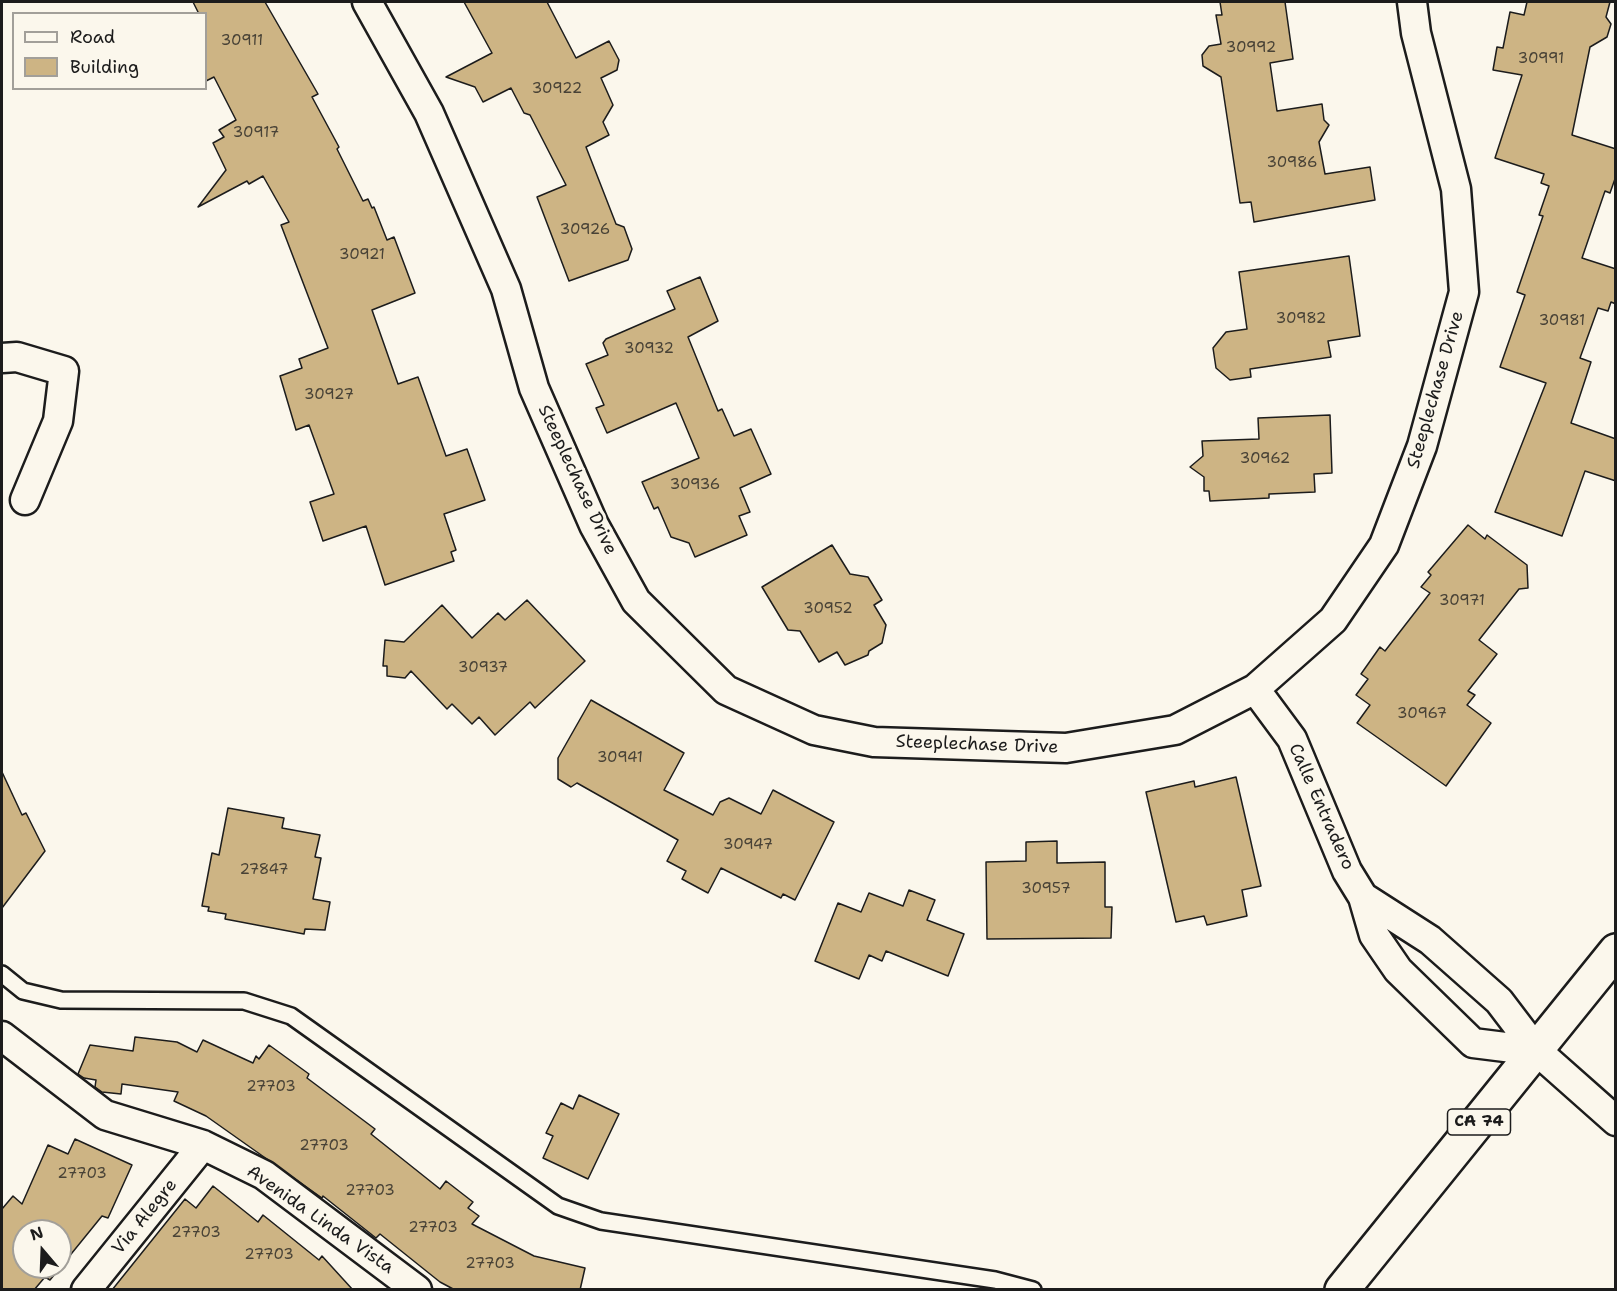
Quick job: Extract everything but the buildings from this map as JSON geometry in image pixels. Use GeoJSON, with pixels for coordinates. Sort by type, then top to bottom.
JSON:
{"type":"FeatureCollection","features":[{"type":"Feature","properties":{"kind":"main road","name":"CA 74"},"geometry":{"type":"LineString","coordinates":[[1342,1290],[1616,951]]}},
{"type":"Feature","properties":{"kind":"street","name":"Steeplechase Drive"},"geometry":{"type":"LineString","coordinates":[[367,2],[429,112],[501,279],[534,388],[594,525],[636,602],[726,690],[814,729],[874,742],[1066,748],[1175,730],[1255,689],[1333,620],[1384,545],[1422,446],[1464,292],[1456,189],[1416,33],[1412,2]]}},
{"type":"Feature","properties":{"kind":"street"},"geometry":{"type":"LineString","coordinates":[[2,358],[17,357],[64,371],[58,421],[25,500]]}},
{"type":"Feature","properties":{"kind":"street","name":"Calle Entradero"},"geometry":{"type":"LineString","coordinates":[[1255,689],[1292,739],[1347,871],[1364,897],[1374,935],[1398,970],[1473,1043],[1537,1050]]}},
{"type":"Feature","properties":{"kind":"street","name":"Calle Entradero"},"geometry":{"type":"LineString","coordinates":[[1364,897],[1430,940],[1506,1008],[1537,1050],[1616,1121]]}},
{"type":"Feature","properties":{"kind":"street"},"geometry":{"type":"LineString","coordinates":[[1398,970],[1430,940]]}},
{"type":"Feature","properties":{"kind":"street","name":"Avenida Linda Vista"},"geometry":{"type":"LineString","coordinates":[[2,1036],[105,1115],[204,1145],[264,1175],[417,1290]]}},
{"type":"Feature","properties":{"kind":"street","name":"Via Alegre"},"geometry":{"type":"LineString","coordinates":[[86,1290],[204,1145]]}},
{"type":"Feature","properties":{"kind":"lane"},"geometry":{"type":"LineString","coordinates":[[2,974],[23,991],[61,1000],[244,1001],[291,1016],[558,1206],[601,1221],[995,1280],[1033,1290]]}}]}
